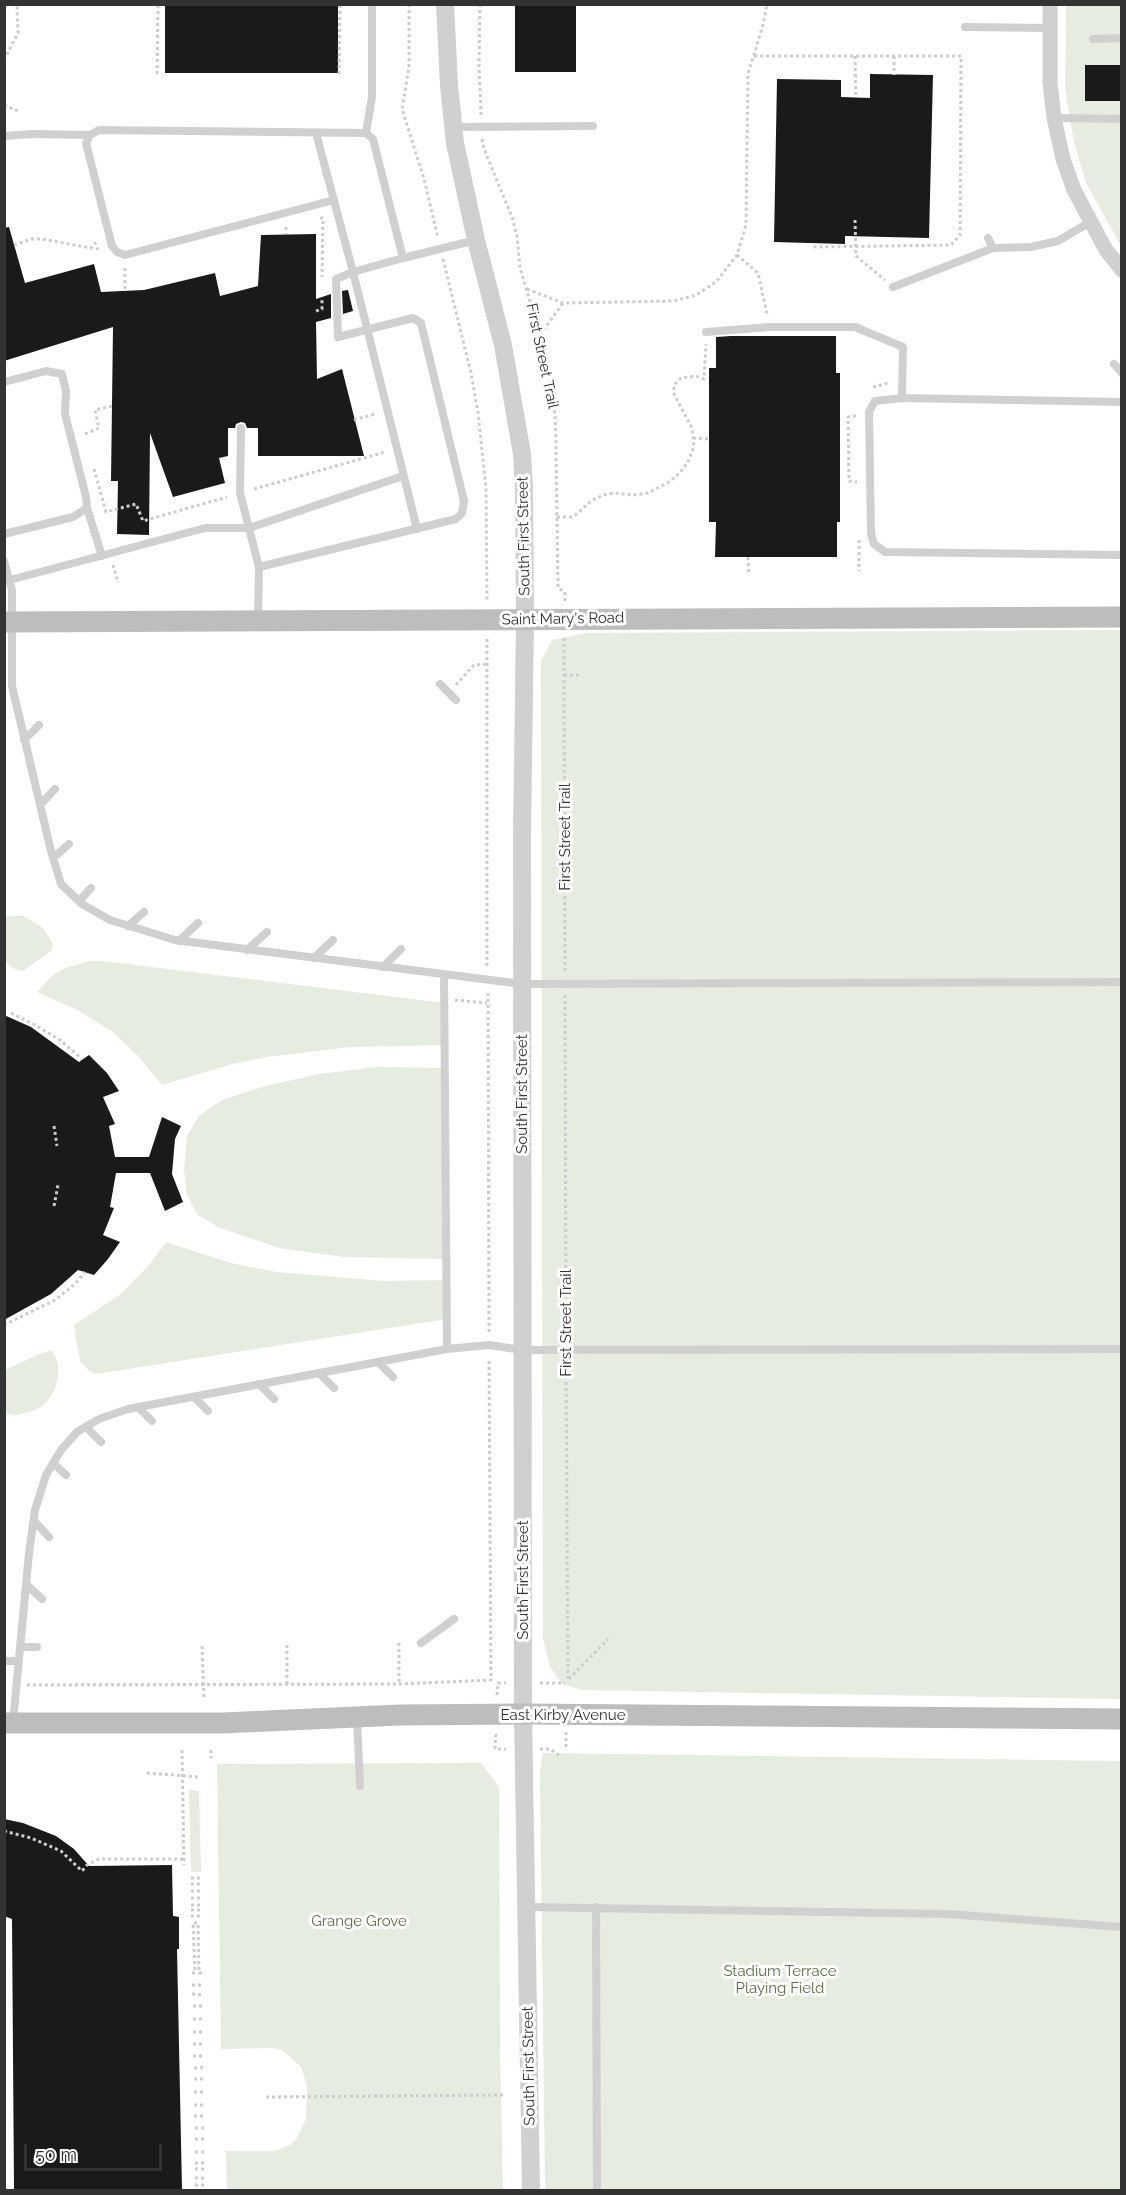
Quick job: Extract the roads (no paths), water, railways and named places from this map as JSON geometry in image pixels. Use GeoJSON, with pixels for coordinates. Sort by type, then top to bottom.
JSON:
{"type":"FeatureCollection","features":[{"type":"Feature","properties":{"kind":"main road","name":"Saint Mary's Road"},"geometry":{"type":"LineString","coordinates":[[9,622],[1122,617]]}},
{"type":"Feature","properties":{"kind":"main road","name":"East Kirby Avenue"},"geometry":{"type":"LineString","coordinates":[[9,1723],[223,1723],[357,1717],[523,1714],[1122,1719]]}},
{"type":"Feature","properties":{"kind":"street","name":"South First Street"},"geometry":{"type":"LineString","coordinates":[[445,4],[449,85],[454,127],[476,240],[503,345],[522,454],[525,620],[522,835],[523,1714],[531,2190]]}},
{"type":"Feature","properties":{"kind":"street"},"geometry":{"type":"LineString","coordinates":[[1050,4],[1050,83],[1054,118],[1066,169],[1090,222],[1106,250],[1122,270]]}},
{"type":"Feature","properties":{"kind":"lane"},"geometry":{"type":"LineString","coordinates":[[366,133],[372,97],[372,4]]}},
{"type":"Feature","properties":{"kind":"lane"},"geometry":{"type":"LineString","coordinates":[[965,27],[1050,28]]}},
{"type":"Feature","properties":{"kind":"lane"},"geometry":{"type":"LineString","coordinates":[[1093,39],[1122,38]]}},
{"type":"Feature","properties":{"kind":"lane"},"geometry":{"type":"LineString","coordinates":[[1054,118],[1122,119]]}},
{"type":"Feature","properties":{"kind":"lane"},"geometry":{"type":"LineString","coordinates":[[454,127],[593,126]]}},
{"type":"Feature","properties":{"kind":"lane"},"geometry":{"type":"LineString","coordinates":[[4,136],[90,135],[99,130],[366,133],[373,139],[403,258]]}},
{"type":"Feature","properties":{"kind":"lane"},"geometry":{"type":"LineString","coordinates":[[316,133],[417,529]]}},
{"type":"Feature","properties":{"kind":"lane"},"geometry":{"type":"LineString","coordinates":[[90,135],[86,143],[112,246],[117,252],[125,255],[334,200]]}},
{"type":"Feature","properties":{"kind":"lane"},"geometry":{"type":"LineString","coordinates":[[894,287],[993,248],[1031,246],[1058,241],[1090,222]]}},
{"type":"Feature","properties":{"kind":"lane"},"geometry":{"type":"LineString","coordinates":[[988,238],[993,248]]}},
{"type":"Feature","properties":{"kind":"lane"},"geometry":{"type":"LineString","coordinates":[[259,567],[456,519],[462,513],[464,501],[421,322],[413,318],[338,337],[336,279],[403,258],[476,240]]}},
{"type":"Feature","properties":{"kind":"lane"},"geometry":{"type":"LineString","coordinates":[[706,332],[770,327],[855,327],[903,348],[902,398]]}},
{"type":"Feature","properties":{"kind":"lane"},"geometry":{"type":"LineString","coordinates":[[1114,364],[1122,373]]}},
{"type":"Feature","properties":{"kind":"lane"},"geometry":{"type":"LineString","coordinates":[[4,382],[46,371],[62,374],[66,391],[65,414],[87,508],[102,556]]}},
{"type":"Feature","properties":{"kind":"lane"},"geometry":{"type":"LineString","coordinates":[[1122,402],[902,398],[875,401],[869,412],[871,534],[874,544],[885,552],[1122,555]]}},
{"type":"Feature","properties":{"kind":"lane"},"geometry":{"type":"LineString","coordinates":[[241,428],[240,494],[259,567],[258,621]]}},
{"type":"Feature","properties":{"kind":"lane"},"geometry":{"type":"LineString","coordinates":[[10,580],[205,528],[249,528],[403,476]]}},
{"type":"Feature","properties":{"kind":"lane"},"geometry":{"type":"LineString","coordinates":[[4,534],[72,518],[87,508]]}},
{"type":"Feature","properties":{"kind":"lane"},"geometry":{"type":"LineString","coordinates":[[4,561],[12,590],[8,678],[53,858],[61,884],[79,901],[110,920],[179,941],[522,984],[1122,982]]}},
{"type":"Feature","properties":{"kind":"lane"},"geometry":{"type":"LineString","coordinates":[[440,684],[456,700]]}},
{"type":"Feature","properties":{"kind":"lane"},"geometry":{"type":"LineString","coordinates":[[24,740],[39,725]]}},
{"type":"Feature","properties":{"kind":"lane"},"geometry":{"type":"LineString","coordinates":[[40,805],[55,789]]}},
{"type":"Feature","properties":{"kind":"lane"},"geometry":{"type":"LineString","coordinates":[[53,858],[69,843]]}},
{"type":"Feature","properties":{"kind":"lane"},"geometry":{"type":"LineString","coordinates":[[79,901],[92,888]]}},
{"type":"Feature","properties":{"kind":"lane"},"geometry":{"type":"LineString","coordinates":[[128,926],[144,912]]}},
{"type":"Feature","properties":{"kind":"lane"},"geometry":{"type":"LineString","coordinates":[[179,941],[198,923]]}},
{"type":"Feature","properties":{"kind":"lane"},"geometry":{"type":"LineString","coordinates":[[247,950],[267,932]]}},
{"type":"Feature","properties":{"kind":"lane"},"geometry":{"type":"LineString","coordinates":[[314,958],[333,940]]}},
{"type":"Feature","properties":{"kind":"lane"},"geometry":{"type":"LineString","coordinates":[[383,967],[401,949]]}},
{"type":"Feature","properties":{"kind":"lane"},"geometry":{"type":"LineString","coordinates":[[444,974],[447,1349]]}},
{"type":"Feature","properties":{"kind":"lane"},"geometry":{"type":"LineString","coordinates":[[9,1723],[19,1661],[33,1521],[46,1475],[61,1450],[78,1432],[99,1419],[138,1407],[259,1384],[447,1349],[489,1345],[522,1350],[1122,1348]]}},
{"type":"Feature","properties":{"kind":"lane"},"geometry":{"type":"LineString","coordinates":[[378,1362],[393,1377]]}},
{"type":"Feature","properties":{"kind":"lane"},"geometry":{"type":"LineString","coordinates":[[319,1373],[334,1388]]}},
{"type":"Feature","properties":{"kind":"lane"},"geometry":{"type":"LineString","coordinates":[[259,1384],[274,1399]]}},
{"type":"Feature","properties":{"kind":"lane"},"geometry":{"type":"LineString","coordinates":[[194,1397],[208,1411]]}},
{"type":"Feature","properties":{"kind":"lane"},"geometry":{"type":"LineString","coordinates":[[138,1407],[152,1421]]}},
{"type":"Feature","properties":{"kind":"lane"},"geometry":{"type":"LineString","coordinates":[[86,1427],[101,1442]]}},
{"type":"Feature","properties":{"kind":"lane"},"geometry":{"type":"LineString","coordinates":[[53,1463],[66,1475]]}},
{"type":"Feature","properties":{"kind":"lane"},"geometry":{"type":"LineString","coordinates":[[33,1521],[49,1537]]}},
{"type":"Feature","properties":{"kind":"lane"},"geometry":{"type":"LineString","coordinates":[[26,1584],[42,1599]]}},
{"type":"Feature","properties":{"kind":"lane"},"geometry":{"type":"LineString","coordinates":[[421,1643],[454,1619]]}},
{"type":"Feature","properties":{"kind":"lane"},"geometry":{"type":"LineString","coordinates":[[20,1647],[37,1647]]}},
{"type":"Feature","properties":{"kind":"lane"},"geometry":{"type":"LineString","coordinates":[[4,1662],[19,1661]]}},
{"type":"Feature","properties":{"kind":"lane"},"geometry":{"type":"LineString","coordinates":[[357,1717],[360,1786]]}},
{"type":"Feature","properties":{"kind":"lane"},"geometry":{"type":"LineString","coordinates":[[526,1907],[948,1914],[1122,1928]]}},
{"type":"Feature","properties":{"kind":"lane"},"geometry":{"type":"LineString","coordinates":[[596,1907],[597,2190]]}},
{"type":"Feature","properties":{"kind":"park label","name":"Grange Grove"},"geometry":{"type":"Point","coordinates":[359,1921]}},
{"type":"Feature","properties":{"kind":"park label","name":"Stadium Terrace Playing Field"},"geometry":{"type":"Point","coordinates":[780,1980]}}]}
